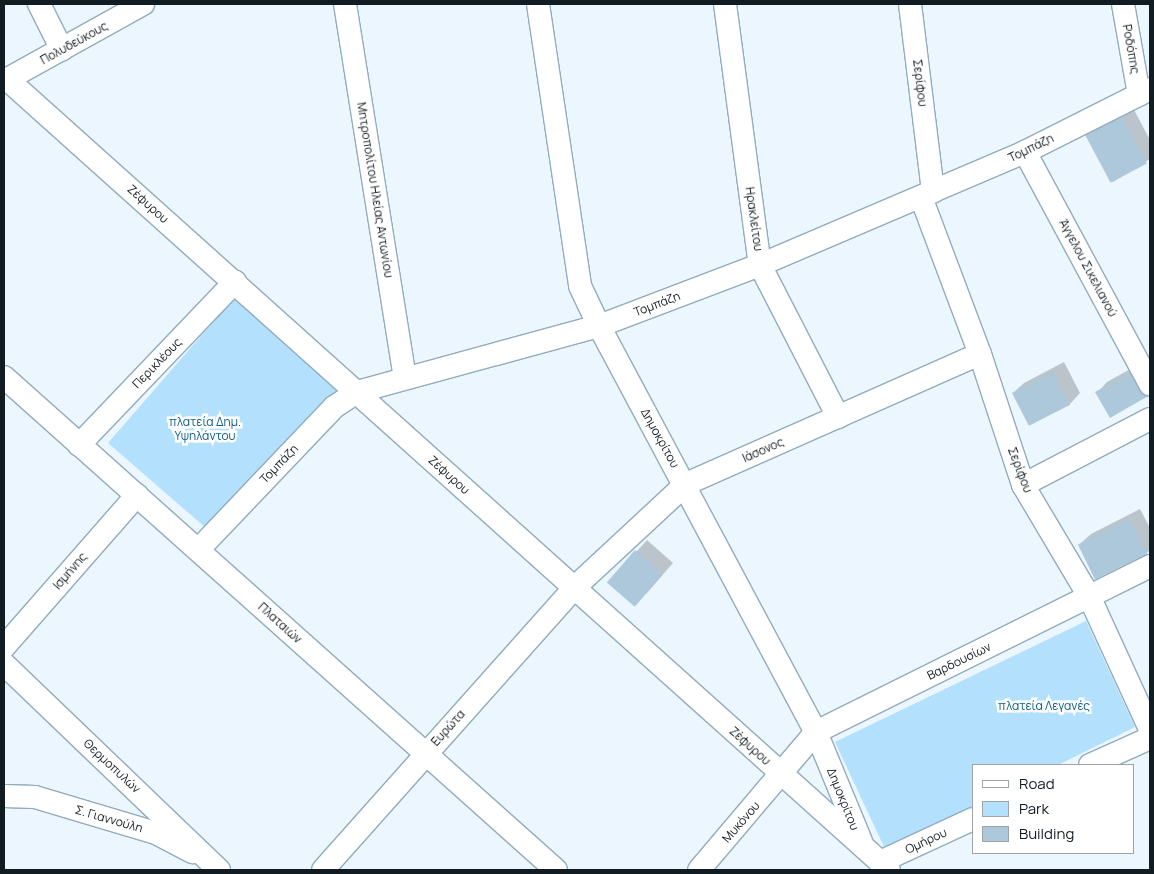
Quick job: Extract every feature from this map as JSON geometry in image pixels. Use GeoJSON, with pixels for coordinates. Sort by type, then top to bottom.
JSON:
{"type":"FeatureCollection","features":[{"type":"Feature","properties":{"kind":"street"},"geometry":{"type":"LineString","coordinates":[[40,4],[62,50]]}},
{"type":"Feature","properties":{"kind":"street","name":"Πολυδεύκους"},"geometry":{"type":"LineString","coordinates":[[6,80],[143,4]]}},
{"type":"Feature","properties":{"kind":"street","name":"Μητροπολίτου Ηλείας Αντωνίου"},"geometry":{"type":"LineString","coordinates":[[345,4],[405,377]]}},
{"type":"Feature","properties":{"kind":"street","name":"Δημοκρίτου"},"geometry":{"type":"LineString","coordinates":[[538,4],[571,244],[580,286],[598,326],[686,484],[816,732],[863,847]]}},
{"type":"Feature","properties":{"kind":"street","name":"Ηρακλείτου"},"geometry":{"type":"LineString","coordinates":[[725,4],[760,265],[838,417]]}},
{"type":"Feature","properties":{"kind":"street","name":"Σερίφου"},"geometry":{"type":"LineString","coordinates":[[910,4],[927,195],[1023,485],[1089,596],[1150,730]]}},
{"type":"Feature","properties":{"kind":"street","name":"Ροδόπης"},"geometry":{"type":"LineString","coordinates":[[1123,4],[1145,92]]}},
{"type":"Feature","properties":{"kind":"street","name":"Ζέφυρου"},"geometry":{"type":"LineString","coordinates":[[6,80],[235,282],[885,866]]}},
{"type":"Feature","properties":{"kind":"street","name":"Τομπάζη"},"geometry":{"type":"LineString","coordinates":[[198,550],[334,407],[357,392],[405,377],[598,326],[760,265],[1025,152],[1145,92]]}},
{"type":"Feature","properties":{"kind":"street","name":"Άγγελου Σικελιανού"},"geometry":{"type":"LineString","coordinates":[[1025,152],[1150,384]]}},
{"type":"Feature","properties":{"kind":"street","name":"Περικλέους"},"geometry":{"type":"LineString","coordinates":[[79,444],[235,282]]}},
{"type":"Feature","properties":{"kind":"street","name":"Ιάσονος"},"geometry":{"type":"LineString","coordinates":[[574,588],[686,484],[980,354]]}},
{"type":"Feature","properties":{"kind":"street","name":"Πλαταιών"},"geometry":{"type":"LineString","coordinates":[[4,377],[556,870]]}},
{"type":"Feature","properties":{"kind":"street"},"geometry":{"type":"LineString","coordinates":[[1023,485],[1150,419]]}},
{"type":"Feature","properties":{"kind":"street","name":"Ισμήνης"},"geometry":{"type":"LineString","coordinates":[[4,647],[136,495]]}},
{"type":"Feature","properties":{"kind":"street","name":"Βαρδουσίων"},"geometry":{"type":"LineString","coordinates":[[782,775],[816,732],[1150,566]]}},
{"type":"Feature","properties":{"kind":"street","name":"Ευρώτα"},"geometry":{"type":"LineString","coordinates":[[323,870],[425,753],[574,588]]}},
{"type":"Feature","properties":{"kind":"street","name":"Θερμοπυλών"},"geometry":{"type":"LineString","coordinates":[[4,664],[214,865]]}},
{"type":"Feature","properties":{"kind":"street"},"geometry":{"type":"LineString","coordinates":[[1092,764],[1150,738]]}},
{"type":"Feature","properties":{"kind":"street","name":"Μυκόνου"},"geometry":{"type":"LineString","coordinates":[[699,870],[782,775]]}},
{"type":"Feature","properties":{"kind":"street","name":"Σ. Γιαννούλη"},"geometry":{"type":"LineString","coordinates":[[4,796],[35,797],[156,832],[214,865]]}},
{"type":"Feature","properties":{"kind":"street","name":"Ομήρου"},"geometry":{"type":"LineString","coordinates":[[885,866],[972,820]]}},
{"type":"Feature","properties":{"kind":"green space","name":"πλατεία Δημ. Υψηλάντου"},"geometry":{"type":"Polygon","coordinates":[[[234,298],[338,389],[212,533],[108,443],[234,298]]]}},
{"type":"Feature","properties":{"kind":"green space","name":"πλατεία Λεγανές"},"geometry":{"type":"Polygon","coordinates":[[[1086,621],[1135,727],[1060,764],[972,764],[972,807],[885,849],[835,742],[1086,621]]]}},
{"type":"Feature","properties":{"kind":"building"},"geometry":{"type":"Polygon","coordinates":[[[1121,115],[1147,164],[1111,183],[1085,134],[1121,115]]]}},
{"type":"Feature","properties":{"kind":"building"},"geometry":{"type":"Polygon","coordinates":[[[1139,368],[1150,388],[1150,395],[1110,418],[1095,392],[1139,368]]]}},
{"type":"Feature","properties":{"kind":"building"},"geometry":{"type":"Polygon","coordinates":[[[1053,372],[1070,405],[1029,426],[1012,393],[1053,372]]]}},
{"type":"Feature","properties":{"kind":"building"},"geometry":{"type":"Polygon","coordinates":[[[1130,519],[1147,554],[1095,579],[1078,544],[1130,519]]]}},
{"type":"Feature","properties":{"kind":"building"},"geometry":{"type":"Polygon","coordinates":[[[635,550],[663,574],[635,607],[607,582],[635,550]]]}}]}
